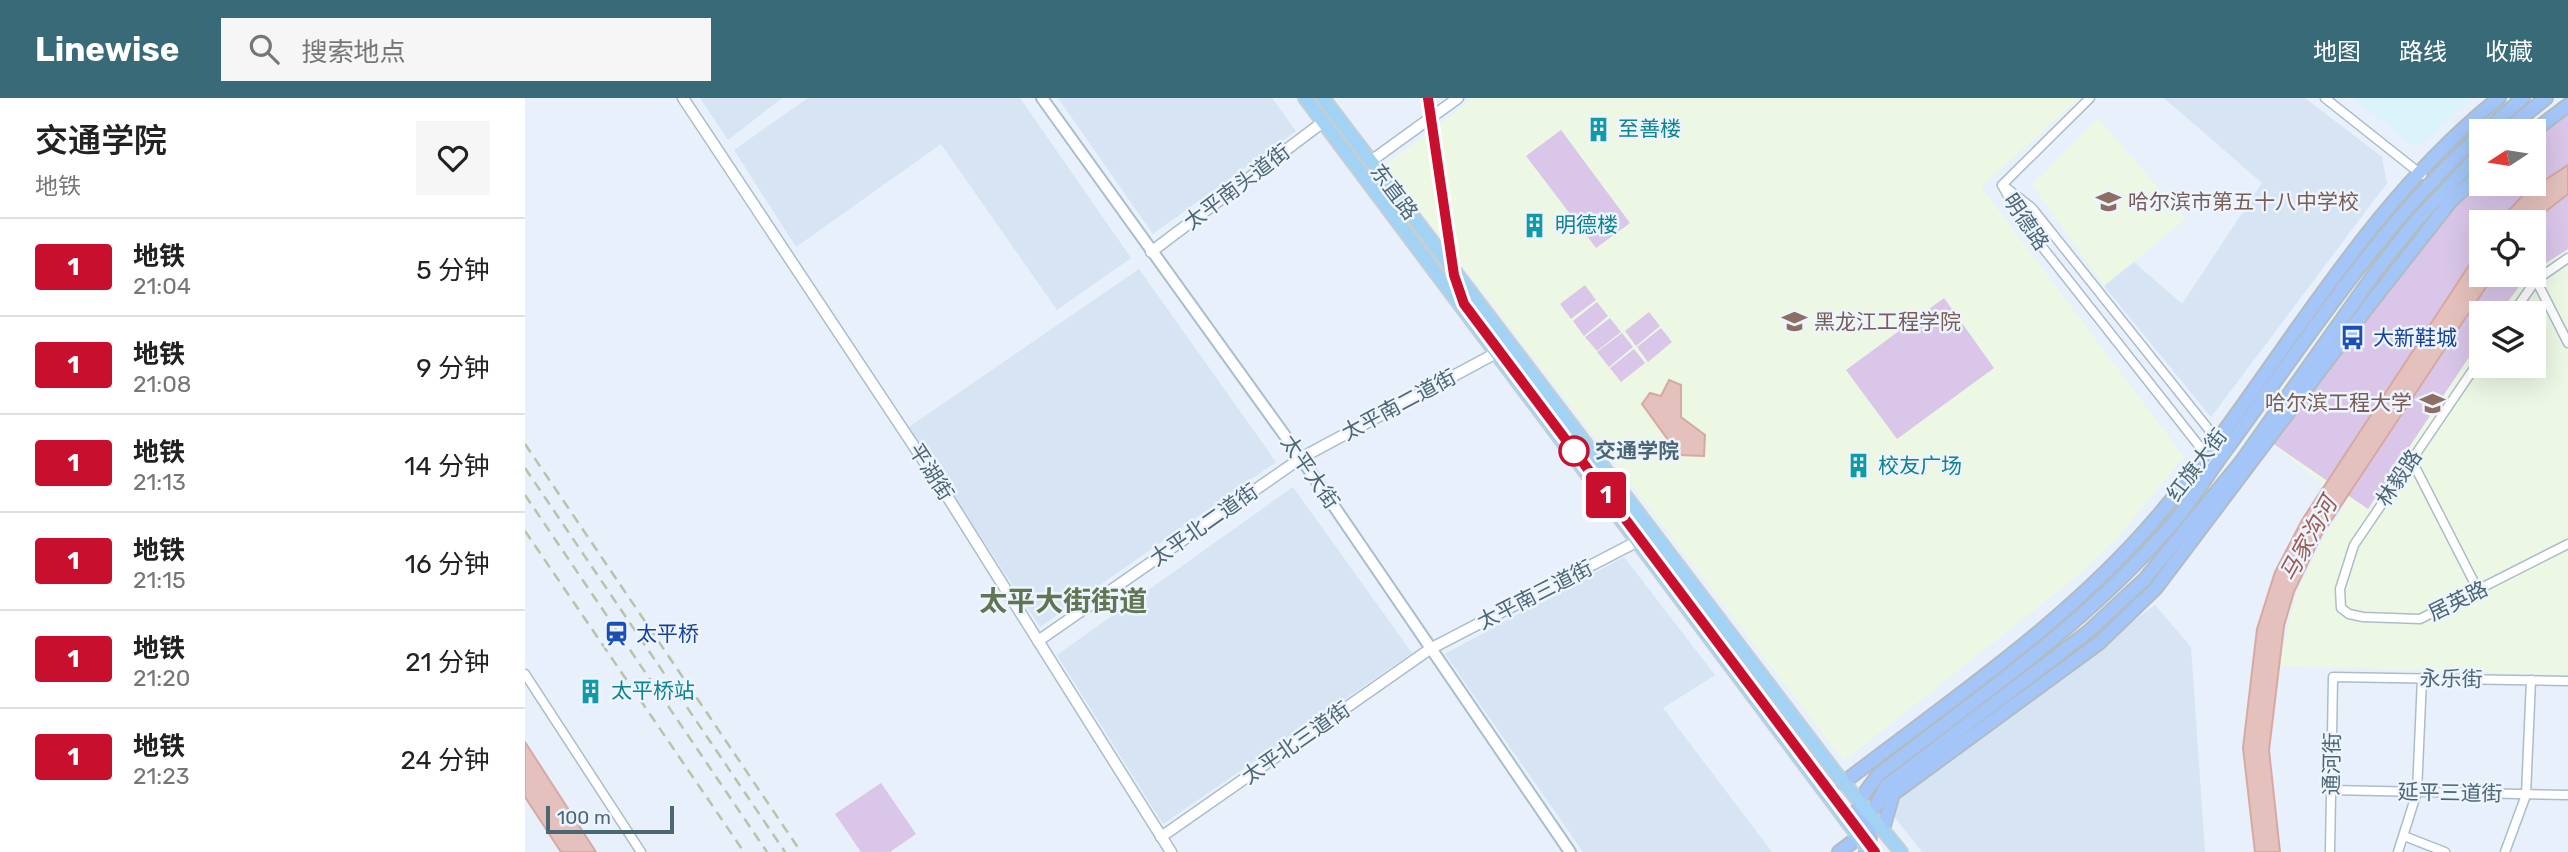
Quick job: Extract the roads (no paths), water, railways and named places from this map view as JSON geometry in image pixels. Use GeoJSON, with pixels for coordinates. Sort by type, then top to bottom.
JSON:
{"type":"FeatureCollection","features":[{"type":"Feature","properties":{"kind":"highway","name":"东直路"},"geometry":{"type":"LineString","coordinates":[[1305,98],[1640,540],[1868,851]]}},
{"type":"Feature","properties":{"kind":"highway","name":"东直路"},"geometry":{"type":"LineString","coordinates":[[1323,98],[1843,783],[1901,852]]}},
{"type":"Feature","properties":{"kind":"main road","name":"太平大街"},"geometry":{"type":"LineString","coordinates":[[1042,98],[1301,458],[1570,852]]}},
{"type":"Feature","properties":{"kind":"main road","name":"红旗大街"},"geometry":{"type":"LineString","coordinates":[[1843,783],[2070,606],[2158,516],[2217,439],[2355,247],[2419,172],[2499,98]]}},
{"type":"Feature","properties":{"kind":"main road","name":"红旗大街"},"geometry":{"type":"LineString","coordinates":[[2499,119],[2522,98]]}},
{"type":"Feature","properties":{"kind":"main road"},"geometry":{"type":"LineString","coordinates":[[2520,119],[2546,98]]}},
{"type":"Feature","properties":{"kind":"main road"},"geometry":{"type":"LineString","coordinates":[[2546,122],[2568,105]]}},
{"type":"Feature","properties":{"kind":"main road","name":"红旗大街"},"geometry":{"type":"LineString","coordinates":[[1859,801],[1878,775],[2076,622],[2143,557],[2174,522],[2370,255],[2430,181],[2469,146]]}},
{"type":"Feature","properties":{"kind":"main road","name":"红旗大街"},"geometry":{"type":"LineString","coordinates":[[1871,815],[1886,786],[2088,632],[2145,579],[2241,462],[2377,270],[2414,223],[2469,165]]}},
{"type":"Feature","properties":{"kind":"main road","name":"红旗大街"},"geometry":{"type":"LineString","coordinates":[[1883,829],[1893,794],[2099,643],[2156,588],[2369,304],[2450,202],[2469,184]]}},
{"type":"Feature","properties":{"kind":"main road"},"geometry":{"type":"LineString","coordinates":[[1839,852],[1859,837],[1859,801]]}},
{"type":"Feature","properties":{"kind":"main road"},"geometry":{"type":"LineString","coordinates":[[1868,851],[1871,815]]}},
{"type":"Feature","properties":{"kind":"street","name":"平湖街"},"geometry":{"type":"LineString","coordinates":[[683,98],[947,496],[1171,852]]}},
{"type":"Feature","properties":{"kind":"street"},"geometry":{"type":"LineString","coordinates":[[1371,161],[1458,98]]}},
{"type":"Feature","properties":{"kind":"street"},"geometry":{"type":"LineString","coordinates":[[2002,184],[2090,98]]}},
{"type":"Feature","properties":{"kind":"street"},"geometry":{"type":"LineString","coordinates":[[2325,98],[2430,181]]}},
{"type":"Feature","properties":{"kind":"street","name":"太平南头道街"},"geometry":{"type":"LineString","coordinates":[[1151,252],[1323,122]]}},
{"type":"Feature","properties":{"kind":"street","name":"明德路"},"geometry":{"type":"LineString","coordinates":[[2002,184],[2032,208],[2226,450]]}},
{"type":"Feature","properties":{"kind":"street","name":"明德路"},"geometry":{"type":"LineString","coordinates":[[2002,184],[2021,220],[2215,466]]}},
{"type":"Feature","properties":{"kind":"street"},"geometry":{"type":"LineString","coordinates":[[2546,273],[2568,257]]}},
{"type":"Feature","properties":{"kind":"street"},"geometry":{"type":"LineString","coordinates":[[2540,287],[2568,343]]}},
{"type":"Feature","properties":{"kind":"street","name":"太平南二道街"},"geometry":{"type":"LineString","coordinates":[[1301,458],[1498,352]]}},
{"type":"Feature","properties":{"kind":"street","name":"林毅路"},"geometry":{"type":"LineString","coordinates":[[2341,608],[2340,589],[2354,545],[2469,375]]}},
{"type":"Feature","properties":{"kind":"street","name":"太平北二道街"},"geometry":{"type":"LineString","coordinates":[[1038,640],[1301,458]]}},
{"type":"Feature","properties":{"kind":"street"},"geometry":{"type":"LineString","coordinates":[[2411,459],[2479,592]]}},
{"type":"Feature","properties":{"kind":"street","name":"太平南三道街"},"geometry":{"type":"LineString","coordinates":[[1430,649],[1640,540]]}},
{"type":"Feature","properties":{"kind":"street","name":"居英路"},"geometry":{"type":"LineString","coordinates":[[2341,608],[2349,614],[2363,617],[2420,619],[2479,592],[2568,544]]}},
{"type":"Feature","properties":{"kind":"street","name":"太平北三道街"},"geometry":{"type":"LineString","coordinates":[[1161,837],[1430,649]]}},
{"type":"Feature","properties":{"kind":"street"},"geometry":{"type":"LineString","coordinates":[[525,674],[641,852]]}},
{"type":"Feature","properties":{"kind":"street","name":"永乐街"},"geometry":{"type":"LineString","coordinates":[[2333,677],[2568,681]]}},
{"type":"Feature","properties":{"kind":"street","name":"通河街"},"geometry":{"type":"LineString","coordinates":[[2330,852],[2333,677]]}},
{"type":"Feature","properties":{"kind":"street"},"geometry":{"type":"LineString","coordinates":[[2398,852],[2417,792],[2422,678]]}},
{"type":"Feature","properties":{"kind":"street"},"geometry":{"type":"LineString","coordinates":[[2505,852],[2526,795],[2531,680]]}},
{"type":"Feature","properties":{"kind":"street","name":"延平三道街"},"geometry":{"type":"LineString","coordinates":[[2331,790],[2568,795]]}},
{"type":"Feature","properties":{"kind":"street"},"geometry":{"type":"LineString","coordinates":[[2403,836],[2445,852]]}},
{"type":"Feature","properties":{"kind":"water"},"geometry":{"type":"Polygon","coordinates":[[[2568,165],[2568,194],[2546,211],[2509,210],[2522,196],[2546,196],[2546,179],[2568,165]]]}},
{"type":"Feature","properties":{"kind":"water","name":"马家沟河"},"geometry":{"type":"Polygon","coordinates":[[[2469,265],[2469,287],[2486,287],[2477,301],[2469,301],[2469,313],[2321,536],[2294,592],[2284,626],[2269,750],[2280,852],[2255,852],[2243,748],[2257,629],[2275,572],[2302,520],[2469,265]]]}},
{"type":"Feature","properties":{"kind":"water"},"geometry":{"type":"Polygon","coordinates":[[[1669,380],[1681,385],[1681,417],[1705,435],[1704,456],[1679,455],[1642,404],[1650,393],[1661,396],[1669,380]]]}},
{"type":"Feature","properties":{"kind":"water"},"geometry":{"type":"Polygon","coordinates":[[[525,742],[596,852],[561,852],[525,797],[525,742]]]}},
{"type":"Feature","properties":{"kind":"railway"},"geometry":{"type":"LineString","coordinates":[[525,444],[801,852]]}},
{"type":"Feature","properties":{"kind":"railway"},"geometry":{"type":"LineString","coordinates":[[525,468],[785,852]]}},
{"type":"Feature","properties":{"kind":"railway"},"geometry":{"type":"LineString","coordinates":[[525,495],[767,852]]}},
{"type":"Feature","properties":{"kind":"railway"},"geometry":{"type":"LineString","coordinates":[[525,531],[744,852]]}},
{"type":"Feature","properties":{"kind":"metro line","name":"1"},"geometry":{"type":"LineString","coordinates":[[1428,98],[1454,275],[1464,304],[1875,852]]}},
{"type":"Feature","properties":{"kind":"place","name":"至善楼"},"geometry":{"type":"Point","coordinates":[1598,129]}},
{"type":"Feature","properties":{"kind":"place","name":"哈尔滨市第五十八中学校"},"geometry":{"type":"Point","coordinates":[2108,202]}},
{"type":"Feature","properties":{"kind":"place","name":"明德楼"},"geometry":{"type":"Point","coordinates":[1535,225]}},
{"type":"Feature","properties":{"kind":"place","name":"黑龙江工程学院"},"geometry":{"type":"Point","coordinates":[1794,322]}},
{"type":"Feature","properties":{"kind":"place","name":"大新鞋城"},"geometry":{"type":"Point","coordinates":[2353,338]}},
{"type":"Feature","properties":{"kind":"place","name":"哈尔滨工程大学"},"geometry":{"type":"Point","coordinates":[2432,403]}},
{"type":"Feature","properties":{"kind":"place","name":"交通学院"},"geometry":{"type":"Point","coordinates":[1574,451]}},
{"type":"Feature","properties":{"kind":"place","name":"校友广场"},"geometry":{"type":"Point","coordinates":[1858,466]}},
{"type":"Feature","properties":{"kind":"place","name":"太平桥"},"geometry":{"type":"Point","coordinates":[616,634]}},
{"type":"Feature","properties":{"kind":"place","name":"太平桥站"},"geometry":{"type":"Point","coordinates":[591,691]}},
{"type":"Feature","properties":{"kind":"district","name":"太平大街街道"},"geometry":{"type":"Point","coordinates":[1063,601]}}]}
